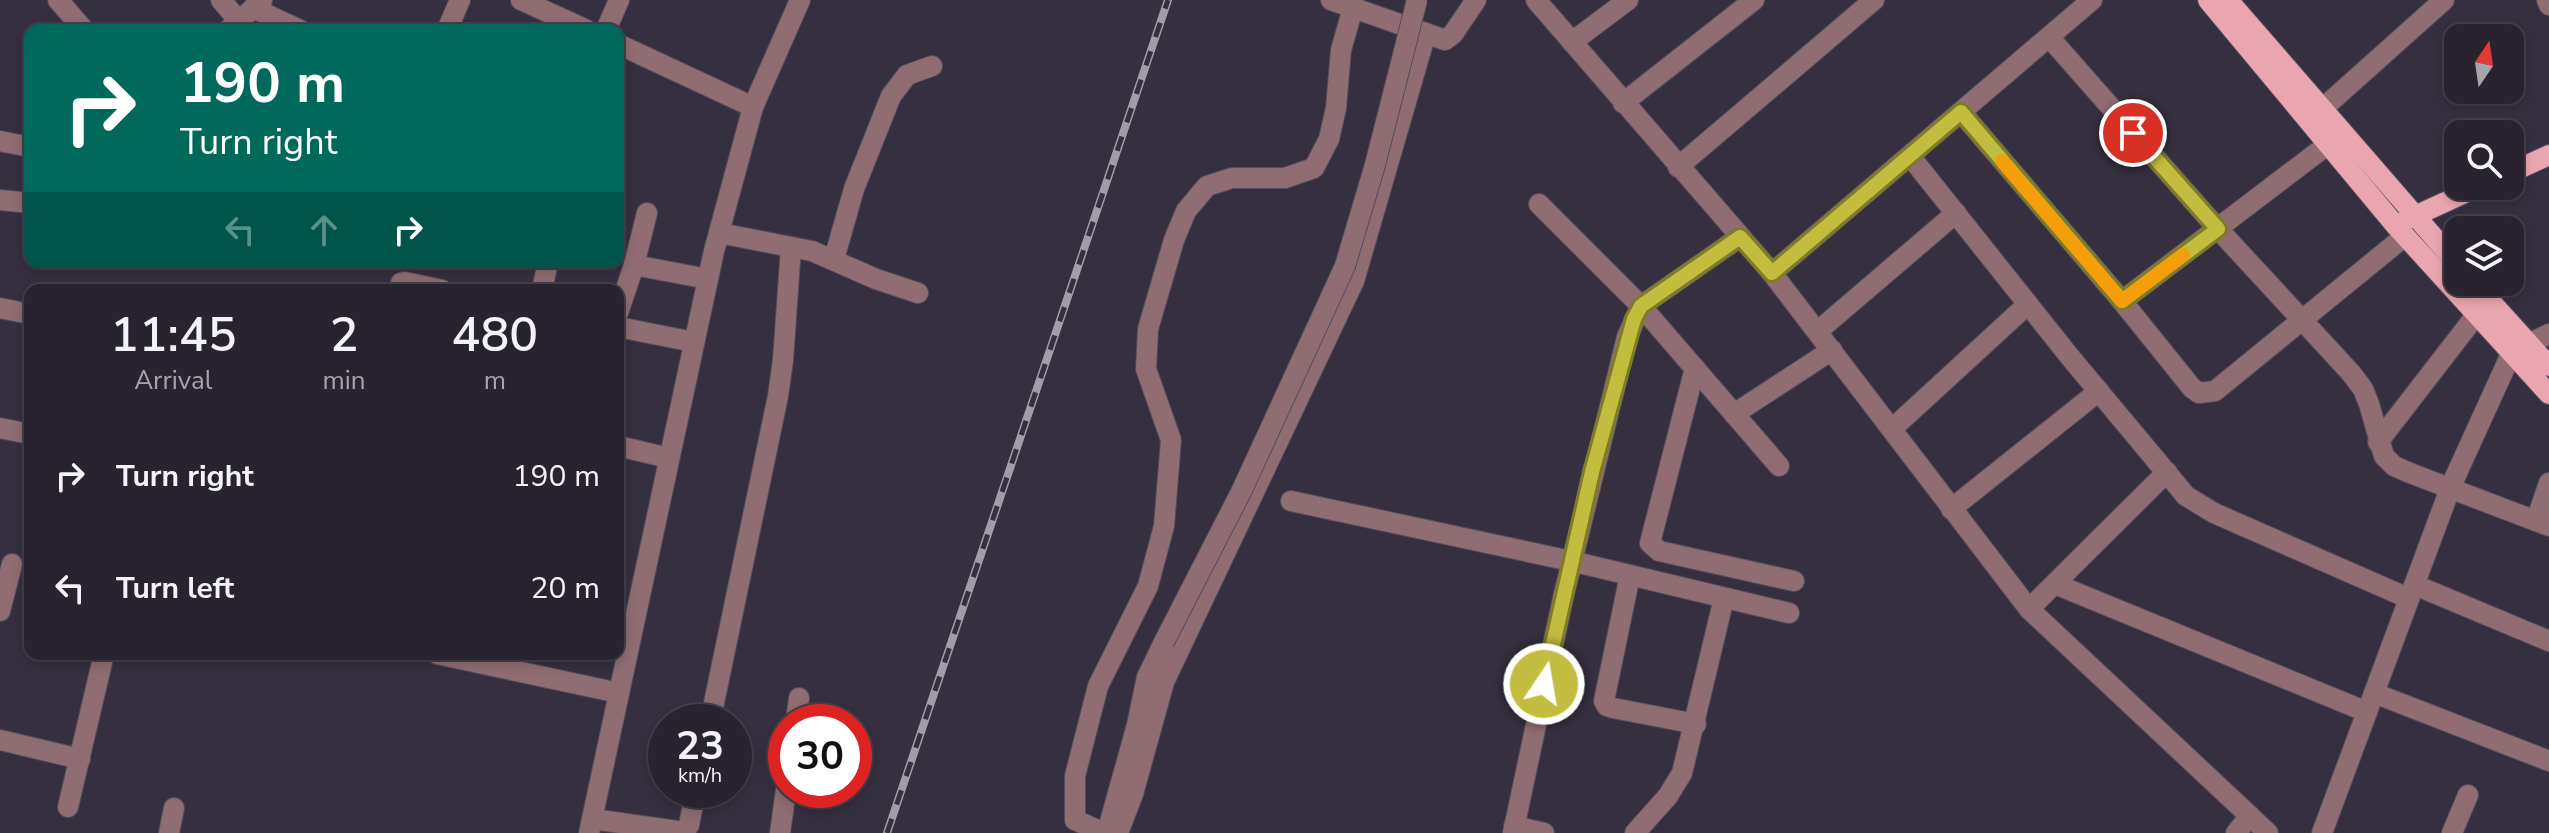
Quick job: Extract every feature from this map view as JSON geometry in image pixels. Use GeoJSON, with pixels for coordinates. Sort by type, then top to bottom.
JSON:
{"type":"FeatureCollection","features":[{"type":"Feature","properties":{"kind":"main road"},"geometry":{"type":"LineString","coordinates":[[2208,0],[2327,145],[2405,226],[2444,255]]}},
{"type":"Feature","properties":{"kind":"main road"},"geometry":{"type":"LineString","coordinates":[[2228,0],[2321,110],[2405,226],[2477,314],[2549,366]]}},
{"type":"Feature","properties":{"kind":"main road"},"geometry":{"type":"LineString","coordinates":[[2524,167],[2549,155]]}},
{"type":"Feature","properties":{"kind":"main road"},"geometry":{"type":"LineString","coordinates":[[2405,226],[2454,200]]}},
{"type":"Feature","properties":{"kind":"main road"},"geometry":{"type":"LineString","coordinates":[[2483,296],[2549,394]]}},
{"type":"Feature","properties":{"kind":"street"},"geometry":{"type":"LineString","coordinates":[[58,0],[79,24]]}},
{"type":"Feature","properties":{"kind":"street"},"geometry":{"type":"LineString","coordinates":[[221,0],[246,15],[278,24]]}},
{"type":"Feature","properties":{"kind":"street"},"geometry":{"type":"LineString","coordinates":[[450,24],[460,0]]}},
{"type":"Feature","properties":{"kind":"street"},"geometry":{"type":"LineString","coordinates":[[521,0],[574,24]]}},
{"type":"Feature","properties":{"kind":"street"},"geometry":{"type":"LineString","coordinates":[[609,24],[619,0]]}},
{"type":"Feature","properties":{"kind":"street"},"geometry":{"type":"LineString","coordinates":[[692,808],[689,825],[684,832],[591,826],[719,233],[753,107],[800,0]]}},
{"type":"Feature","properties":{"kind":"street"},"geometry":{"type":"LineString","coordinates":[[1331,0],[1445,40],[1450,38],[1476,0]]}},
{"type":"Feature","properties":{"kind":"street"},"geometry":{"type":"LineString","coordinates":[[1353,8],[1341,50],[1336,108],[1329,139],[1314,168],[1285,178],[1232,178],[1207,186],[1186,211],[1174,240],[1148,329],[1146,369],[1171,440],[1164,526],[1148,586],[1098,686],[1075,776],[1075,820],[1105,833],[1137,725],[1147,677],[1242,490],[1345,266],[1375,165],[1417,0]]}},
{"type":"Feature","properties":{"kind":"street"},"geometry":{"type":"LineString","coordinates":[[1536,0],[1772,273],[2029,609],[2268,833]]}},
{"type":"Feature","properties":{"kind":"street"},"geometry":{"type":"LineString","coordinates":[[1572,42],[1628,0]]}},
{"type":"Feature","properties":{"kind":"street"},"geometry":{"type":"LineString","coordinates":[[1623,103],[1754,0]]}},
{"type":"Feature","properties":{"kind":"street"},"geometry":{"type":"LineString","coordinates":[[1678,167],[1874,0]]}},
{"type":"Feature","properties":{"kind":"street"},"geometry":{"type":"LineString","coordinates":[[1772,273],[2092,0]]}},
{"type":"Feature","properties":{"kind":"street"},"geometry":{"type":"LineString","coordinates":[[2321,110],[2444,0]]}},
{"type":"Feature","properties":{"kind":"street"},"geometry":{"type":"LineString","coordinates":[[1118,833],[1133,794],[1164,682],[1354,281],[1426,33]]}},
{"type":"Feature","properties":{"kind":"street"},"geometry":{"type":"LineString","coordinates":[[2049,37],[2363,389],[2378,442],[2384,456],[2394,466],[2542,523],[2549,483]]}},
{"type":"Feature","properties":{"kind":"street"},"geometry":{"type":"LineString","coordinates":[[624,47],[753,107]]}},
{"type":"Feature","properties":{"kind":"street"},"geometry":{"type":"LineString","coordinates":[[834,259],[854,189],[891,96],[907,75],[932,66]]}},
{"type":"Feature","properties":{"kind":"street"},"geometry":{"type":"LineString","coordinates":[[1961,112],[2199,393],[2215,391],[2405,226]]}},
{"type":"Feature","properties":{"kind":"street"},"geometry":{"type":"LineString","coordinates":[[0,141],[24,146]]}},
{"type":"Feature","properties":{"kind":"street"},"geometry":{"type":"LineString","coordinates":[[2122,301],[2327,145]]}},
{"type":"Feature","properties":{"kind":"street"},"geometry":{"type":"LineString","coordinates":[[1910,156],[2186,496],[2214,513],[2411,592],[2549,641]]}},
{"type":"Feature","properties":{"kind":"street"},"geometry":{"type":"LineString","coordinates":[[0,200],[24,202]]}},
{"type":"Feature","properties":{"kind":"street"},"geometry":{"type":"LineString","coordinates":[[1539,204],[1641,306],[1779,466]]}},
{"type":"Feature","properties":{"kind":"street"},"geometry":{"type":"LineString","coordinates":[[624,295],[647,213]]}},
{"type":"Feature","properties":{"kind":"street"},"geometry":{"type":"LineString","coordinates":[[1818,331],[1956,213]]}},
{"type":"Feature","properties":{"kind":"street"},"geometry":{"type":"LineString","coordinates":[[719,233],[834,259],[885,283],[918,293]]}},
{"type":"Feature","properties":{"kind":"street"},"geometry":{"type":"LineString","coordinates":[[1544,833],[1513,830],[1571,561],[1627,337],[1641,306],[1740,237]]}},
{"type":"Feature","properties":{"kind":"street"},"geometry":{"type":"LineString","coordinates":[[714,704],[778,396],[791,247]]}},
{"type":"Feature","properties":{"kind":"street"},"geometry":{"type":"LineString","coordinates":[[634,265],[708,279]]}},
{"type":"Feature","properties":{"kind":"street"},"geometry":{"type":"LineString","coordinates":[[1893,428],[2028,304]]}},
{"type":"Feature","properties":{"kind":"street"},"geometry":{"type":"LineString","coordinates":[[0,308],[24,313]]}},
{"type":"Feature","properties":{"kind":"street"},"geometry":{"type":"LineString","coordinates":[[2378,442],[2477,314]]}},
{"type":"Feature","properties":{"kind":"street"},"geometry":{"type":"LineString","coordinates":[[624,328],[694,342]]}},
{"type":"Feature","properties":{"kind":"street"},"geometry":{"type":"LineString","coordinates":[[2322,833],[2451,486],[2520,348],[2549,334]]}},
{"type":"Feature","properties":{"kind":"street"},"geometry":{"type":"LineString","coordinates":[[1734,414],[1832,350]]}},
{"type":"Feature","properties":{"kind":"street"},"geometry":{"type":"LineString","coordinates":[[1695,368],[1650,543],[1659,551],[1794,581]]}},
{"type":"Feature","properties":{"kind":"street"},"geometry":{"type":"LineString","coordinates":[[1951,509],[2099,391]]}},
{"type":"Feature","properties":{"kind":"street"},"geometry":{"type":"LineString","coordinates":[[0,428],[24,433]]}},
{"type":"Feature","properties":{"kind":"street"},"geometry":{"type":"LineString","coordinates":[[624,447],[669,458]]}},
{"type":"Feature","properties":{"kind":"street"},"geometry":{"type":"LineString","coordinates":[[2029,609],[2167,472]]}},
{"type":"Feature","properties":{"kind":"street"},"geometry":{"type":"LineString","coordinates":[[1291,501],[1571,561],[1789,613]]}},
{"type":"Feature","properties":{"kind":"street"},"geometry":{"type":"LineString","coordinates":[[0,611],[14,564]]}},
{"type":"Feature","properties":{"kind":"street"},"geometry":{"type":"LineString","coordinates":[[1630,575],[1604,701],[1613,708],[1696,724]]}},
{"type":"Feature","properties":{"kind":"street"},"geometry":{"type":"LineString","coordinates":[[2055,584],[2371,702],[2549,761]]}},
{"type":"Feature","properties":{"kind":"street"},"geometry":{"type":"LineString","coordinates":[[1635,833],[1668,796],[1682,773],[1724,598]]}},
{"type":"Feature","properties":{"kind":"street"},"geometry":{"type":"LineString","coordinates":[[68,807],[103,660]]}},
{"type":"Feature","properties":{"kind":"street"},"geometry":{"type":"LineString","coordinates":[[465,660],[619,693]]}},
{"type":"Feature","properties":{"kind":"street"},"geometry":{"type":"LineString","coordinates":[[798,704],[799,698]]}},
{"type":"Feature","properties":{"kind":"street"},"geometry":{"type":"LineString","coordinates":[[0,740],[80,759]]}},
{"type":"Feature","properties":{"kind":"street"},"geometry":{"type":"LineString","coordinates":[[2452,833],[2468,795]]}},
{"type":"Feature","properties":{"kind":"street"},"geometry":{"type":"LineString","coordinates":[[169,833],[174,808]]}},
{"type":"Feature","properties":{"kind":"street"},"geometry":{"type":"LineString","coordinates":[[780,833],[783,808]]}},
{"type":"Feature","properties":{"kind":"street"},"geometry":{"type":"LineString","coordinates":[[2236,833],[2250,816]]}},
{"type":"Feature","properties":{"kind":"railway"},"geometry":{"type":"LineString","coordinates":[[887,833],[1168,0]]}},
{"type":"Feature","properties":{"kind":"slow traffic"},"geometry":{"type":"LineString","coordinates":[[2002,161],[2122,301],[2183,255]]}},
{"type":"Feature","properties":{"kind":"route"},"geometry":{"type":"LineString","coordinates":[[1544,684],[1592,472],[1627,337],[1641,306],[1740,237],[1772,273],[1961,112],[2122,301],[2218,229],[2133,133]]}}]}
